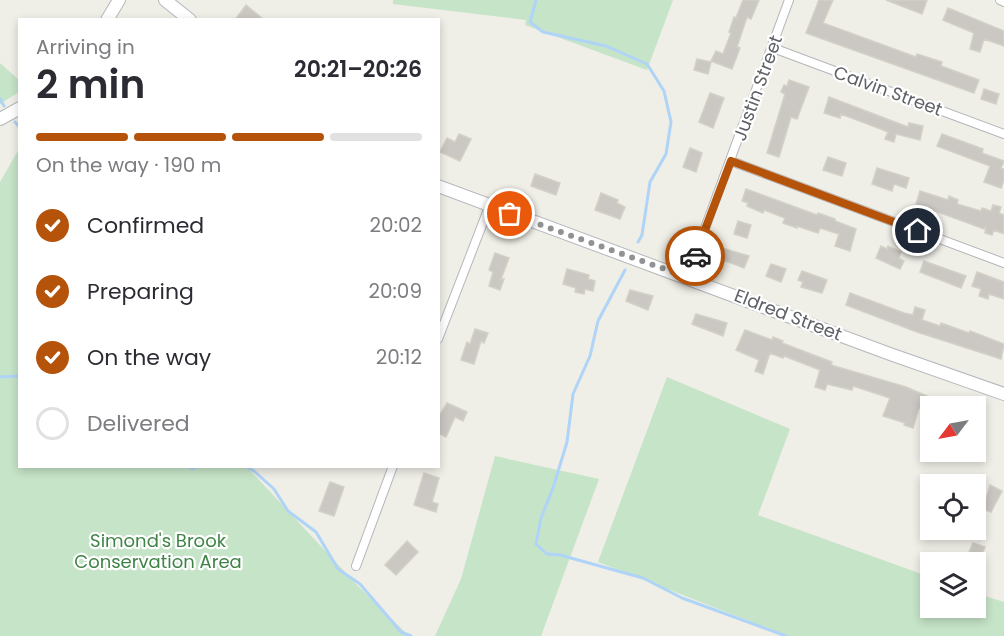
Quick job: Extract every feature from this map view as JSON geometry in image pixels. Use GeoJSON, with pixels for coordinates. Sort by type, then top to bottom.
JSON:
{"type":"FeatureCollection","features":[{"type":"Feature","properties":{"kind":"street"},"geometry":{"type":"LineString","coordinates":[[108,18],[119,0]]}},
{"type":"Feature","properties":{"kind":"street"},"geometry":{"type":"LineString","coordinates":[[165,0],[188,18]]}},
{"type":"Feature","properties":{"kind":"street","name":"Justin Street"},"geometry":{"type":"LineString","coordinates":[[687,277],[789,0]]}},
{"type":"Feature","properties":{"kind":"street","name":"Calvin Street"},"geometry":{"type":"LineString","coordinates":[[772,48],[1004,134]]}},
{"type":"Feature","properties":{"kind":"street"},"geometry":{"type":"LineString","coordinates":[[0,119],[18,109]]}},
{"type":"Feature","properties":{"kind":"street"},"geometry":{"type":"LineString","coordinates":[[731,161],[1004,263]]}},
{"type":"Feature","properties":{"kind":"street","name":"Eldred Street"},"geometry":{"type":"LineString","coordinates":[[440,187],[489,207],[1004,394]]}},
{"type":"Feature","properties":{"kind":"street"},"geometry":{"type":"LineString","coordinates":[[440,334],[489,207]]}},
{"type":"Feature","properties":{"kind":"street"},"geometry":{"type":"LineString","coordinates":[[356,566],[392,468]]}},
{"type":"Feature","properties":{"kind":"green space"},"geometry":{"type":"Polygon","coordinates":[[[393,0],[673,0],[647,70],[525,25],[526,20],[393,4],[393,0]]]}},
{"type":"Feature","properties":{"kind":"green space"},"geometry":{"type":"Polygon","coordinates":[[[0,63],[18,79],[18,93],[0,104],[0,63]]]}},
{"type":"Feature","properties":{"kind":"green space","name":"Simond's Brook Conservation Area"},"geometry":{"type":"Polygon","coordinates":[[[18,151],[18,468],[248,468],[358,586],[409,636],[0,636],[0,182],[18,151]]]}},
{"type":"Feature","properties":{"kind":"green space"},"geometry":{"type":"Polygon","coordinates":[[[667,377],[790,429],[758,515],[920,573],[920,618],[986,618],[986,596],[1004,602],[1004,636],[788,636],[598,562],[667,377]]]}},
{"type":"Feature","properties":{"kind":"green space"},"geometry":{"type":"Polygon","coordinates":[[[495,456],[599,479],[541,636],[435,636],[461,579],[495,456]]]}},
{"type":"Feature","properties":{"kind":"building"},"geometry":{"type":"Polygon","coordinates":[[[743,0],[759,0],[751,19],[747,17],[737,47],[740,48],[732,69],[711,61],[716,51],[723,54],[734,17],[736,18],[743,0]]]}},
{"type":"Feature","properties":{"kind":"building"},"geometry":{"type":"Polygon","coordinates":[[[819,0],[833,0],[823,23],[916,57],[917,54],[942,62],[941,66],[979,80],[974,93],[806,33],[819,0]]]}},
{"type":"Feature","properties":{"kind":"building"},"geometry":{"type":"Polygon","coordinates":[[[886,0],[927,0],[922,14],[886,0]]]}},
{"type":"Feature","properties":{"kind":"building"},"geometry":{"type":"Polygon","coordinates":[[[246,5],[262,18],[236,18],[246,5]]]}},
{"type":"Feature","properties":{"kind":"building"},"geometry":{"type":"Polygon","coordinates":[[[948,8],[1004,31],[1004,46],[984,39],[980,52],[970,49],[974,33],[943,20],[948,8]]]}},
{"type":"Feature","properties":{"kind":"building"},"geometry":{"type":"Polygon","coordinates":[[[697,59],[711,62],[708,74],[694,70],[697,59]]]}},
{"type":"Feature","properties":{"kind":"building"},"geometry":{"type":"Polygon","coordinates":[[[789,80],[809,87],[797,119],[791,117],[779,157],[767,153],[785,94],[781,92],[789,80]]]}},
{"type":"Feature","properties":{"kind":"building"},"geometry":{"type":"Polygon","coordinates":[[[984,89],[999,94],[996,104],[981,99],[984,89]]]}},
{"type":"Feature","properties":{"kind":"building"},"geometry":{"type":"Polygon","coordinates":[[[710,93],[724,98],[713,128],[699,122],[710,93]]]}},
{"type":"Feature","properties":{"kind":"building"},"geometry":{"type":"Polygon","coordinates":[[[829,97],[908,127],[909,123],[923,126],[920,140],[896,134],[894,142],[885,139],[888,132],[841,114],[840,118],[824,113],[829,97]]]}},
{"type":"Feature","properties":{"kind":"building"},"geometry":{"type":"Polygon","coordinates":[[[459,134],[471,139],[460,161],[440,152],[447,138],[455,142],[459,134]]]}},
{"type":"Feature","properties":{"kind":"building"},"geometry":{"type":"Polygon","coordinates":[[[942,134],[983,149],[982,153],[1004,161],[1001,168],[1004,169],[1004,180],[1001,188],[984,182],[990,166],[937,146],[942,134]]]}},
{"type":"Feature","properties":{"kind":"building"},"geometry":{"type":"Polygon","coordinates":[[[690,148],[702,153],[696,172],[683,167],[690,148]]]}},
{"type":"Feature","properties":{"kind":"building"},"geometry":{"type":"Polygon","coordinates":[[[828,157],[846,163],[842,176],[823,170],[828,157]]]}},
{"type":"Feature","properties":{"kind":"building"},"geometry":{"type":"Polygon","coordinates":[[[877,168],[909,178],[906,188],[894,184],[892,191],[872,184],[877,168]]]}},
{"type":"Feature","properties":{"kind":"building"},"geometry":{"type":"Polygon","coordinates":[[[535,174],[560,183],[556,195],[531,186],[535,174]]]}},
{"type":"Feature","properties":{"kind":"building"},"geometry":{"type":"Polygon","coordinates":[[[746,189],[817,215],[818,213],[835,219],[835,221],[856,229],[850,251],[835,246],[839,234],[820,228],[818,233],[797,226],[797,228],[783,223],[785,218],[764,210],[763,213],[747,206],[748,203],[742,201],[746,189]]]}},
{"type":"Feature","properties":{"kind":"building"},"geometry":{"type":"Polygon","coordinates":[[[920,191],[948,200],[949,196],[958,200],[957,204],[981,211],[982,208],[991,211],[993,205],[1001,207],[999,213],[1004,215],[1004,234],[994,230],[992,235],[985,233],[986,227],[984,229],[916,204],[920,191]]]}},
{"type":"Feature","properties":{"kind":"building"},"geometry":{"type":"Polygon","coordinates":[[[601,193],[618,200],[617,203],[625,207],[620,219],[595,210],[601,193]]]}},
{"type":"Feature","properties":{"kind":"building"},"geometry":{"type":"Polygon","coordinates":[[[738,221],[751,225],[747,238],[734,234],[738,221]]]}},
{"type":"Feature","properties":{"kind":"building"},"geometry":{"type":"Polygon","coordinates":[[[881,246],[887,249],[888,246],[901,252],[899,258],[904,261],[900,269],[876,258],[881,246]]]}},
{"type":"Feature","properties":{"kind":"building"},"geometry":{"type":"Polygon","coordinates":[[[722,248],[749,256],[744,268],[718,258],[722,248]]]}},
{"type":"Feature","properties":{"kind":"building"},"geometry":{"type":"Polygon","coordinates":[[[495,253],[509,258],[501,279],[504,279],[500,290],[489,286],[493,272],[489,270],[495,253]]]}},
{"type":"Feature","properties":{"kind":"building"},"geometry":{"type":"Polygon","coordinates":[[[924,261],[966,276],[961,288],[920,272],[924,261]]]}},
{"type":"Feature","properties":{"kind":"building"},"geometry":{"type":"Polygon","coordinates":[[[771,264],[786,269],[781,282],[766,276],[771,264]]]}},
{"type":"Feature","properties":{"kind":"building"},"geometry":{"type":"Polygon","coordinates":[[[567,269],[589,275],[588,279],[595,281],[593,291],[585,289],[584,294],[575,292],[576,288],[563,284],[567,269]]]}},
{"type":"Feature","properties":{"kind":"building"},"geometry":{"type":"Polygon","coordinates":[[[802,271],[827,280],[822,293],[801,287],[803,282],[798,280],[802,271]]]}},
{"type":"Feature","properties":{"kind":"building"},"geometry":{"type":"Polygon","coordinates":[[[977,272],[1004,282],[1004,299],[989,294],[988,299],[979,296],[981,289],[972,286],[977,272]]]}},
{"type":"Feature","properties":{"kind":"building"},"geometry":{"type":"Polygon","coordinates":[[[630,290],[653,296],[648,310],[626,301],[630,290]]]}},
{"type":"Feature","properties":{"kind":"building"},"geometry":{"type":"Polygon","coordinates":[[[850,293],[904,313],[913,315],[915,307],[925,310],[922,320],[940,326],[941,323],[969,333],[970,331],[1004,344],[1001,359],[917,332],[846,305],[850,293]]]}},
{"type":"Feature","properties":{"kind":"building"},"geometry":{"type":"Polygon","coordinates":[[[696,314],[727,323],[723,336],[692,324],[696,314]]]}},
{"type":"Feature","properties":{"kind":"building"},"geometry":{"type":"Polygon","coordinates":[[[475,329],[488,333],[484,343],[481,341],[474,364],[461,360],[467,342],[470,344],[475,329]]]}},
{"type":"Feature","properties":{"kind":"building"},"geometry":{"type":"Polygon","coordinates":[[[745,330],[772,340],[773,337],[783,341],[782,343],[832,362],[831,365],[906,387],[927,396],[920,396],[920,408],[913,428],[883,416],[890,398],[853,386],[852,390],[827,384],[825,390],[815,387],[820,370],[770,353],[763,374],[755,371],[759,360],[736,350],[745,330]]]}},
{"type":"Feature","properties":{"kind":"building"},"geometry":{"type":"Polygon","coordinates":[[[447,403],[467,412],[463,421],[455,417],[446,437],[440,434],[440,415],[447,403]]]}},
{"type":"Feature","properties":{"kind":"building"},"geometry":{"type":"Polygon","coordinates":[[[424,473],[439,478],[432,502],[438,504],[436,512],[414,505],[424,473]]]}},
{"type":"Feature","properties":{"kind":"building"},"geometry":{"type":"Polygon","coordinates":[[[330,482],[344,487],[334,516],[319,511],[330,482]]]}},
{"type":"Feature","properties":{"kind":"building"},"geometry":{"type":"Polygon","coordinates":[[[990,485],[1002,491],[991,512],[986,510],[990,485]]]}},
{"type":"Feature","properties":{"kind":"building"},"geometry":{"type":"Polygon","coordinates":[[[407,541],[418,552],[396,575],[385,565],[407,541]]]}},
{"type":"Feature","properties":{"kind":"building"},"geometry":{"type":"Polygon","coordinates":[[[973,543],[985,547],[983,552],[969,552],[973,543]]]}},
{"type":"Feature","properties":{"kind":"waterway"},"geometry":{"type":"LineString","coordinates":[[536,0],[530,22],[543,32],[606,46],[647,64],[664,91],[671,122],[666,154],[650,182],[642,235],[638,242]]}},
{"type":"Feature","properties":{"kind":"waterway"},"geometry":{"type":"LineString","coordinates":[[0,99],[4,106]]}},
{"type":"Feature","properties":{"kind":"waterway"},"geometry":{"type":"LineString","coordinates":[[15,122],[18,126]]}},
{"type":"Feature","properties":{"kind":"waterway"},"geometry":{"type":"LineString","coordinates":[[625,270],[598,321],[590,356],[573,394],[567,442],[541,518],[536,544],[547,554],[560,555],[643,578],[682,598],[786,636]]}},
{"type":"Feature","properties":{"kind":"waterway"},"geometry":{"type":"LineString","coordinates":[[0,377],[18,376]]}},
{"type":"Feature","properties":{"kind":"waterway"},"geometry":{"type":"LineString","coordinates":[[249,468],[274,489],[288,511],[316,532],[338,569],[360,584],[401,632],[411,636]]}},
{"type":"Feature","properties":{"kind":"way so far"},"geometry":{"type":"LineString","coordinates":[[510,214],[687,277],[695,256]]}},
{"type":"Feature","properties":{"kind":"route"},"geometry":{"type":"LineString","coordinates":[[695,256],[731,161],[918,231]]}}]}
